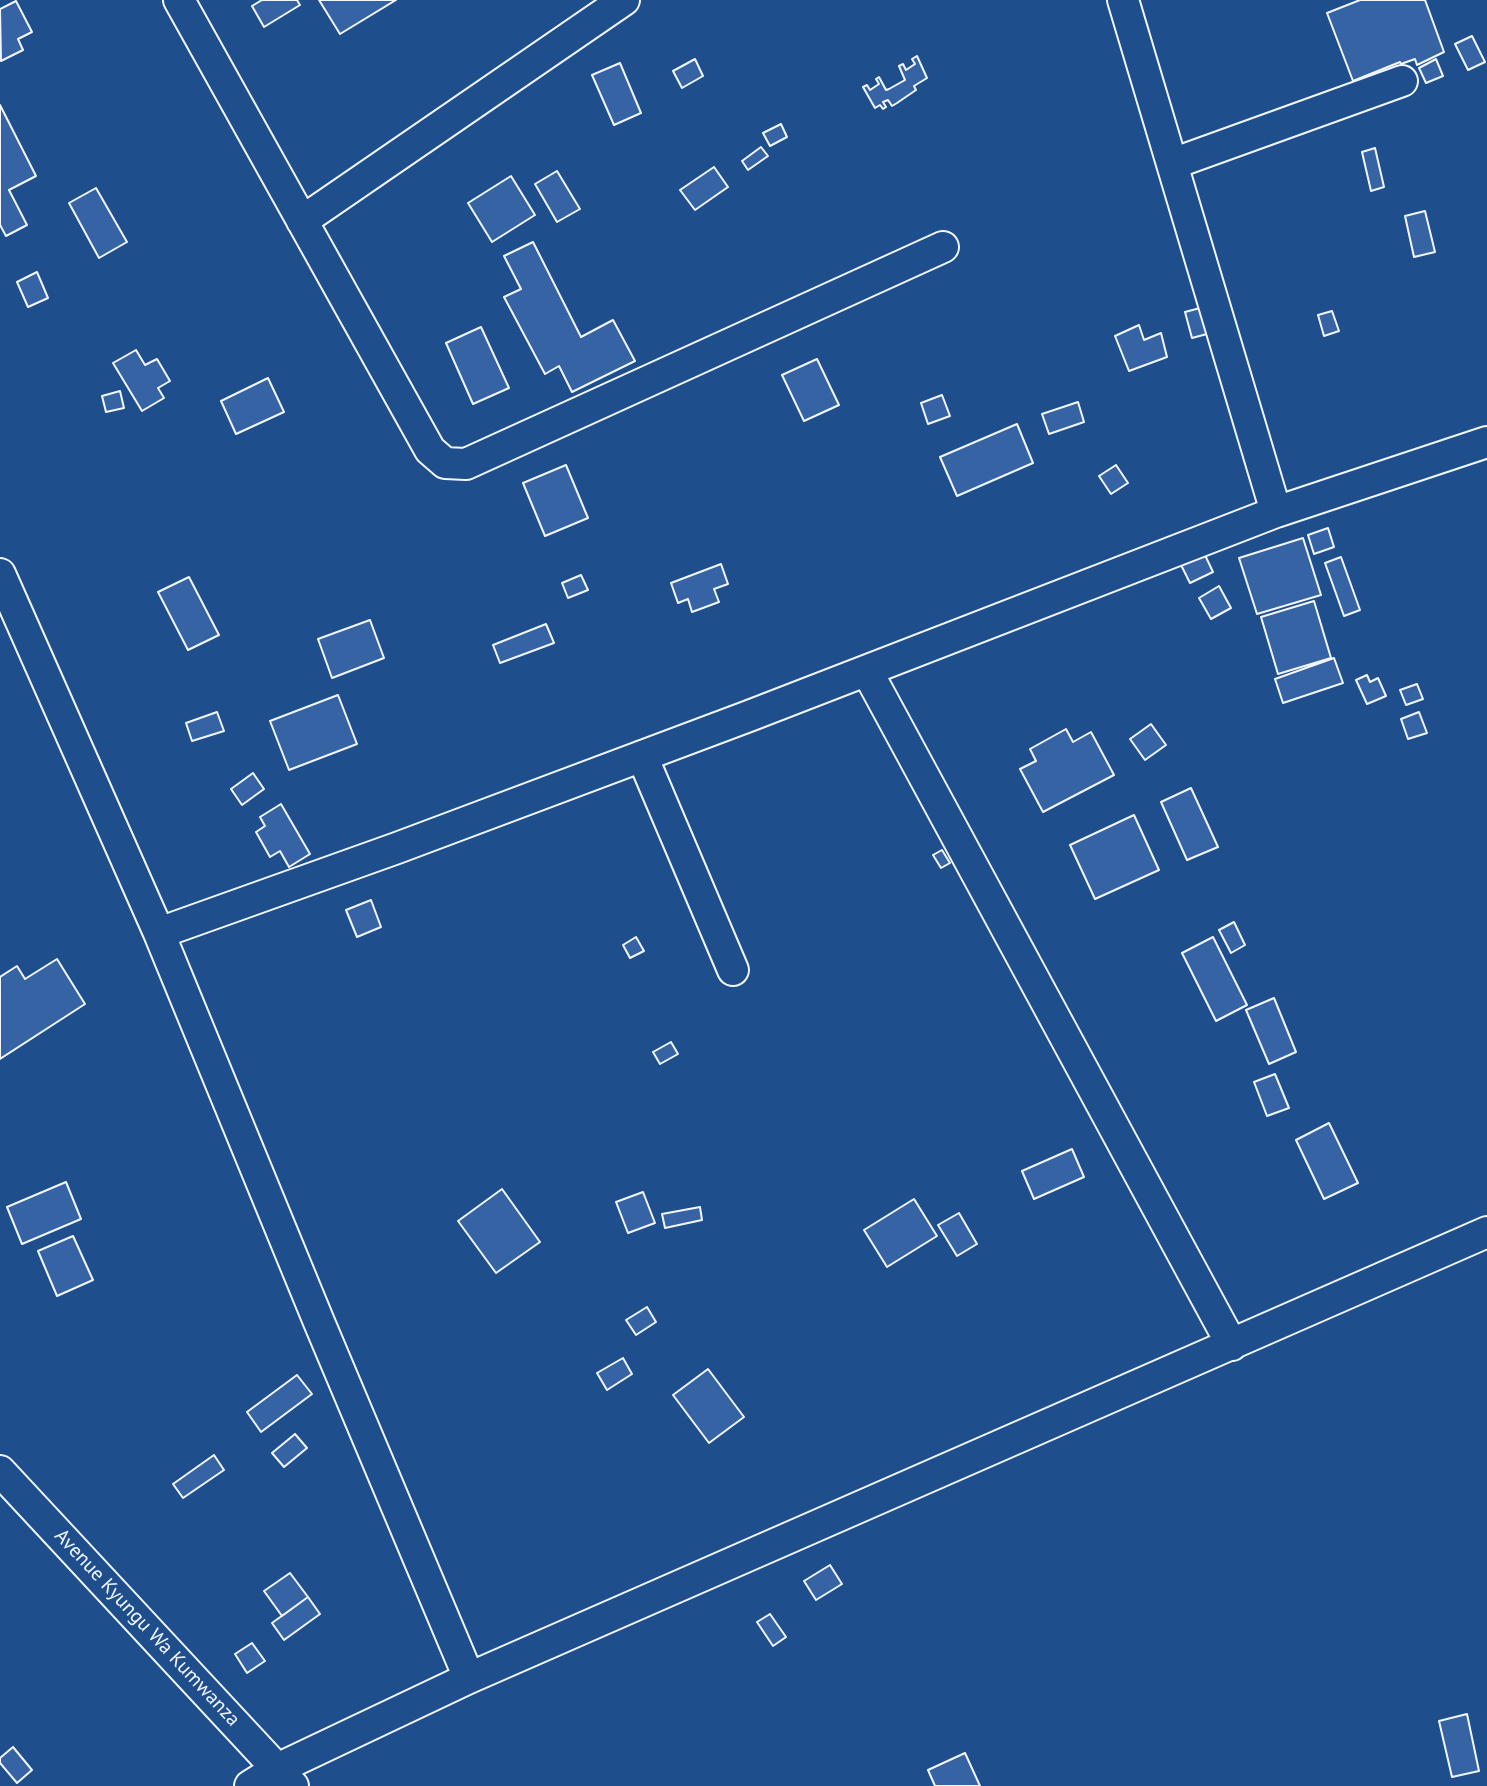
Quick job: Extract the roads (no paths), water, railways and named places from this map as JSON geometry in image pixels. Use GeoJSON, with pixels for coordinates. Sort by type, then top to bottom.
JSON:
{"type":"FeatureCollection","features":[{"type":"Feature","properties":{"kind":"street"},"geometry":{"type":"LineString","coordinates":[[179,0],[430,450],[445,463],[466,464],[943,247]]}},
{"type":"Feature","properties":{"kind":"street"},"geometry":{"type":"LineString","coordinates":[[302,221],[624,0]]}},
{"type":"Feature","properties":{"kind":"street"},"geometry":{"type":"LineString","coordinates":[[1123,0],[1276,512]]}},
{"type":"Feature","properties":{"kind":"street"},"geometry":{"type":"LineString","coordinates":[[1172,164],[1402,81]]}},
{"type":"Feature","properties":{"kind":"street"},"geometry":{"type":"LineString","coordinates":[[159,933],[642,756],[1276,512],[1487,442]]}},
{"type":"Feature","properties":{"kind":"street"},"geometry":{"type":"LineString","coordinates":[[0,574],[159,933],[469,1678]]}},
{"type":"Feature","properties":{"kind":"street"},"geometry":{"type":"LineString","coordinates":[[867,671],[1232,1345]]}},
{"type":"Feature","properties":{"kind":"street"},"geometry":{"type":"LineString","coordinates":[[642,756],[733,970]]}},
{"type":"Feature","properties":{"kind":"street"},"geometry":{"type":"LineString","coordinates":[[250,1786],[285,1777],[469,1678],[1487,1232]]}},
{"type":"Feature","properties":{"kind":"street","name":"Avenue Kyungu Wa Kumwanza"},"geometry":{"type":"LineString","coordinates":[[0,1471],[285,1777]]}}]}
